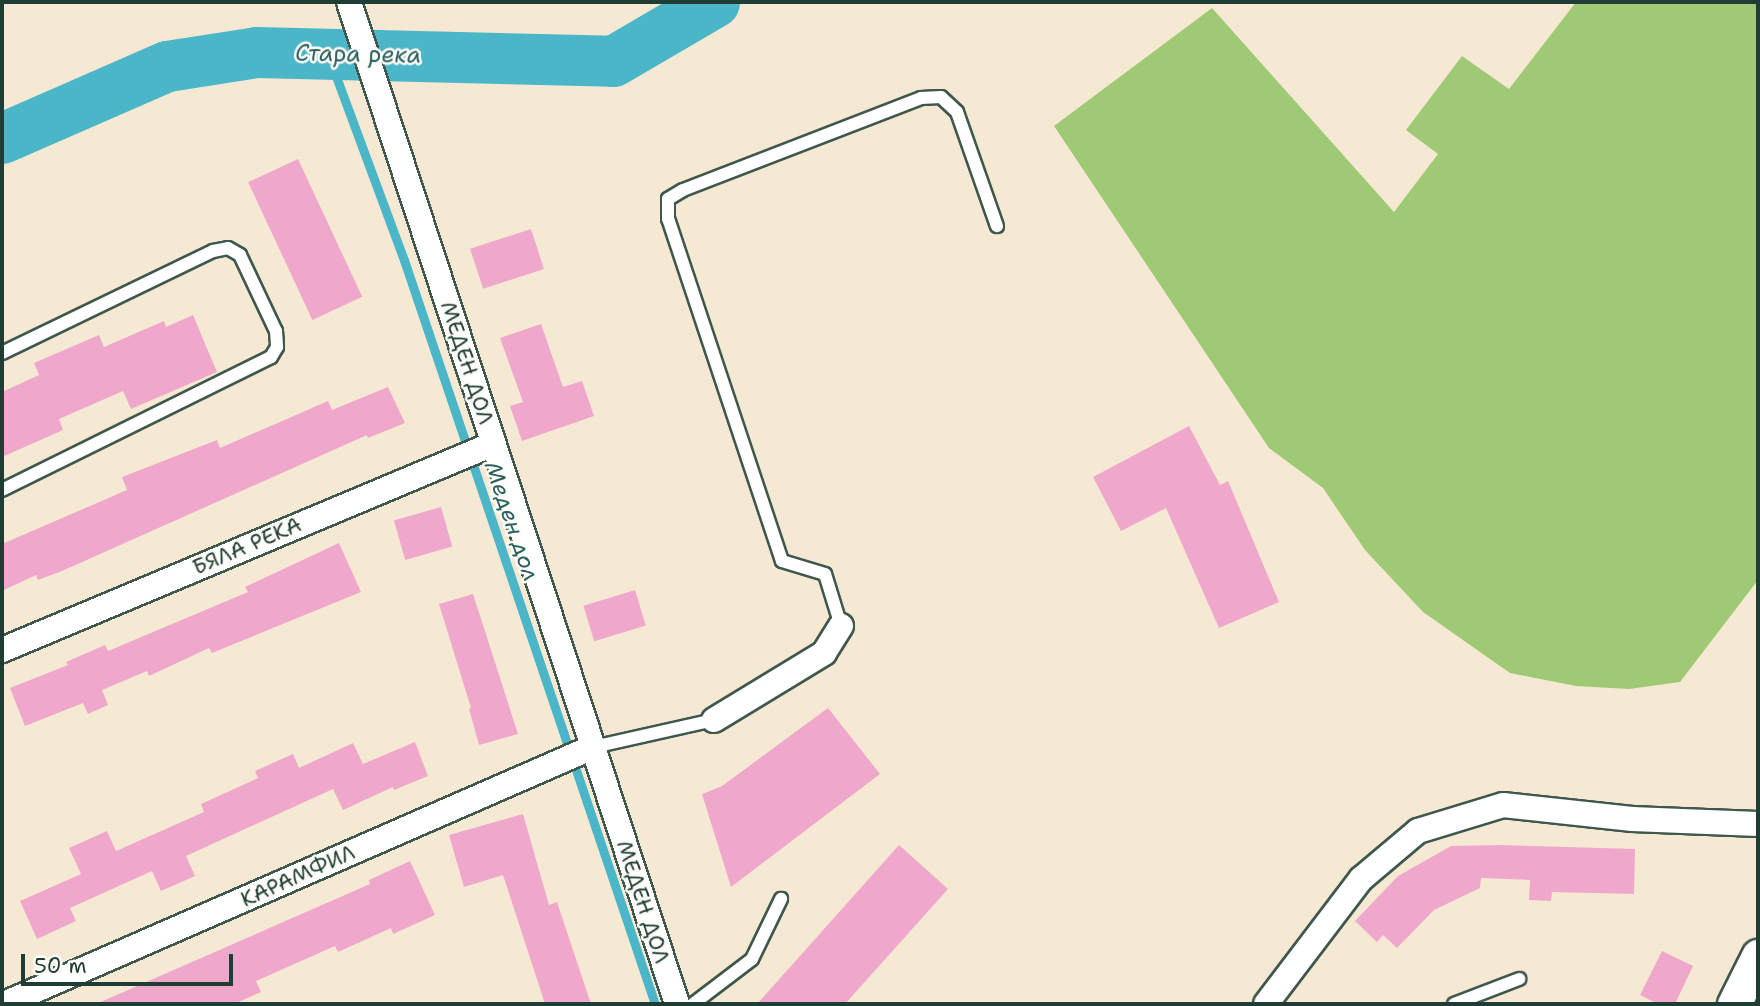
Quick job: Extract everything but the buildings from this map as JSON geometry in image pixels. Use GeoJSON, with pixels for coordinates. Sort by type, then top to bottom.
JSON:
{"type":"FeatureCollection","features":[{"type":"Feature","properties":{"kind":"main road"},"geometry":{"type":"LineString","coordinates":[[1734,1004],[1758,956]]}},
{"type":"Feature","properties":{"kind":"street","name":"МЕДЕН ДОЛ"},"geometry":{"type":"LineString","coordinates":[[349,2],[399,155],[479,449],[578,754],[677,1004]]}},
{"type":"Feature","properties":{"kind":"street","name":"БЯЛА РЕКА"},"geometry":{"type":"LineString","coordinates":[[2,650],[479,449]]}},
{"type":"Feature","properties":{"kind":"street"},"geometry":{"type":"LineString","coordinates":[[714,720],[824,653],[841,626]]}},
{"type":"Feature","properties":{"kind":"street","name":"КАРАМФИЛ"},"geometry":{"type":"LineString","coordinates":[[4,1004],[578,754]]}},
{"type":"Feature","properties":{"kind":"street"},"geometry":{"type":"LineString","coordinates":[[1266,1004],[1361,879],[1418,831],[1503,805],[1632,819],[1758,824]]}},
{"type":"Feature","properties":{"kind":"lane"},"geometry":{"type":"LineString","coordinates":[[841,626],[825,574],[782,561],[668,219],[668,199],[683,190],[921,98],[942,97],[957,112],[997,226]]}},
{"type":"Feature","properties":{"kind":"lane"},"geometry":{"type":"LineString","coordinates":[[2,353],[213,251],[228,248],[240,255],[276,331],[277,347],[271,357],[2,490]]}},
{"type":"Feature","properties":{"kind":"lane"},"geometry":{"type":"LineString","coordinates":[[578,754],[714,720]]}},
{"type":"Feature","properties":{"kind":"lane"},"geometry":{"type":"LineString","coordinates":[[693,1004],[752,959],[781,899]]}},
{"type":"Feature","properties":{"kind":"lane"},"geometry":{"type":"LineString","coordinates":[[1454,1004],[1519,979]]}},
{"type":"Feature","properties":{"kind":"green space"},"geometry":{"type":"Polygon","coordinates":[[[1576,2],[1758,2],[1758,580],[1680,682],[1629,689],[1576,686],[1510,673],[1423,612],[1365,550],[1323,488],[1269,448],[1054,126],[1212,8],[1394,212],[1438,154],[1406,130],[1462,56],[1509,89],[1576,2]]]}},
{"type":"Feature","properties":{"kind":"waterway","name":"Стара река"},"geometry":{"type":"LineString","coordinates":[[2,138],[167,66],[256,52],[613,61],[714,2]]}},
{"type":"Feature","properties":{"kind":"waterway","name":"Меден дол"},"geometry":{"type":"LineString","coordinates":[[327,52],[404,260],[655,1004]]}}]}
